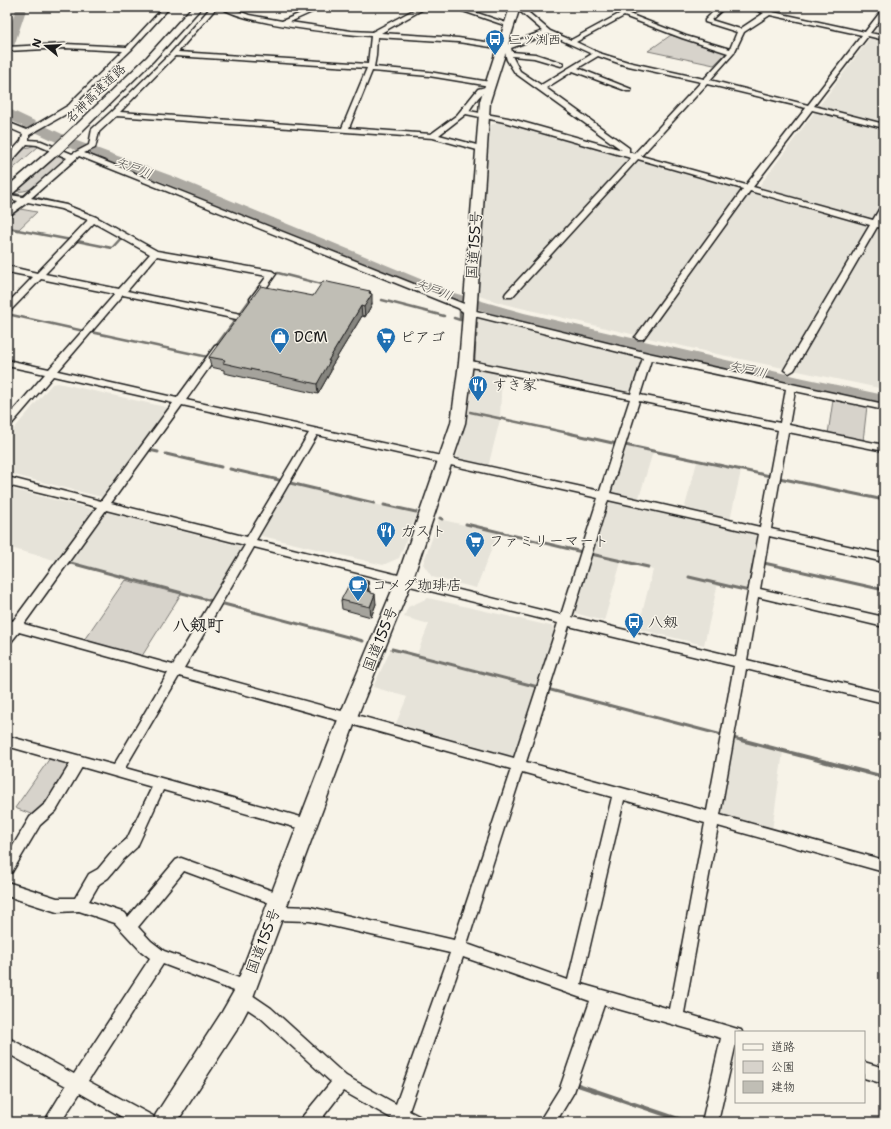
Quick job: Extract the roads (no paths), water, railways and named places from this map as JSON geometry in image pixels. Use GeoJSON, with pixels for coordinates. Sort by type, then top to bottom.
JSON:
{"type":"FeatureCollection","features":[{"type":"Feature","properties":{"kind":"highway","name":"名神高速道路"},"geometry":{"type":"LineString","coordinates":[[72,129],[140,58],[185,7]]}},
{"type":"Feature","properties":{"kind":"highway","name":"名神高速道路"},"geometry":{"type":"LineString","coordinates":[[7,182],[49,150],[150,59],[197,7]]}},
{"type":"Feature","properties":{"kind":"highway","name":"国道155号"},"geometry":{"type":"LineString","coordinates":[[164,1122],[230,1020],[243,992],[348,717],[404,581],[447,460],[458,423],[466,363],[469,305],[485,101],[489,86],[506,49],[509,25],[517,7]]}},
{"type":"Feature","properties":{"kind":"highway","name":"名神高速道路"},"geometry":{"type":"LineString","coordinates":[[10,195],[49,150]]}},
{"type":"Feature","properties":{"kind":"street"},"geometry":{"type":"LineString","coordinates":[[7,161],[26,142],[28,133],[40,125],[76,108],[79,97],[129,49],[166,7]]}},
{"type":"Feature","properties":{"kind":"street"},"geometry":{"type":"LineString","coordinates":[[7,215],[77,155],[92,146],[95,131],[173,54],[214,7]]}},
{"type":"Feature","properties":{"kind":"street"},"geometry":{"type":"LineString","coordinates":[[224,7],[247,17],[351,33],[458,40],[506,49],[561,64]]}},
{"type":"Feature","properties":{"kind":"street"},"geometry":{"type":"LineString","coordinates":[[283,23],[320,7]]}},
{"type":"Feature","properties":{"kind":"street"},"geometry":{"type":"LineString","coordinates":[[374,34],[424,7]]}},
{"type":"Feature","properties":{"kind":"street"},"geometry":{"type":"LineString","coordinates":[[454,7],[509,25]]}},
{"type":"Feature","properties":{"kind":"street"},"geometry":{"type":"LineString","coordinates":[[517,7],[548,32],[597,54],[656,71],[706,81],[884,126]]}},
{"type":"Feature","properties":{"kind":"street"},"geometry":{"type":"LineString","coordinates":[[570,43],[634,7],[644,7]]}},
{"type":"Feature","properties":{"kind":"street"},"geometry":{"type":"LineString","coordinates":[[714,7],[711,8],[718,11],[706,21],[741,31]]}},
{"type":"Feature","properties":{"kind":"street"},"geometry":{"type":"LineString","coordinates":[[751,7],[771,10],[884,38]]}},
{"type":"Feature","properties":{"kind":"street"},"geometry":{"type":"LineString","coordinates":[[509,295],[732,52],[741,31],[771,10]]}},
{"type":"Feature","properties":{"kind":"street"},"geometry":{"type":"LineString","coordinates":[[640,337],[750,188],[884,11]]}},
{"type":"Feature","properties":{"kind":"street"},"geometry":{"type":"LineString","coordinates":[[624,14],[684,37],[732,52]]}},
{"type":"Feature","properties":{"kind":"street"},"geometry":{"type":"LineString","coordinates":[[506,49],[548,32]]}},
{"type":"Feature","properties":{"kind":"street"},"geometry":{"type":"LineString","coordinates":[[345,130],[374,56],[374,34]]}},
{"type":"Feature","properties":{"kind":"street"},"geometry":{"type":"LineString","coordinates":[[9,48],[65,46],[129,49]]}},
{"type":"Feature","properties":{"kind":"street"},"geometry":{"type":"LineString","coordinates":[[506,49],[517,72],[626,150],[625,153]]}},
{"type":"Feature","properties":{"kind":"street"},"geometry":{"type":"LineString","coordinates":[[173,54],[370,68],[429,74],[489,86]]}},
{"type":"Feature","properties":{"kind":"street"},"geometry":{"type":"LineString","coordinates":[[541,88],[597,54]]}},
{"type":"Feature","properties":{"kind":"street"},"geometry":{"type":"LineString","coordinates":[[573,69],[629,90]]}},
{"type":"Feature","properties":{"kind":"street"},"geometry":{"type":"LineString","coordinates":[[433,136],[464,112],[472,100],[483,89],[489,86]]}},
{"type":"Feature","properties":{"kind":"street"},"geometry":{"type":"LineString","coordinates":[[464,112],[484,115],[637,156],[880,224]]}},
{"type":"Feature","properties":{"kind":"street"},"geometry":{"type":"LineString","coordinates":[[101,115],[433,136],[481,149]]}},
{"type":"Feature","properties":{"kind":"street"},"geometry":{"type":"LineString","coordinates":[[7,124],[28,133]]}},
{"type":"Feature","properties":{"kind":"street"},"geometry":{"type":"LineString","coordinates":[[26,142],[38,143],[77,155],[461,306],[469,305],[648,356],[884,408]]}},
{"type":"Feature","properties":{"kind":"street"},"geometry":{"type":"LineString","coordinates":[[7,269],[121,292],[243,314],[272,274],[155,253],[93,219],[63,207],[10,195]]}},
{"type":"Feature","properties":{"kind":"street"},"geometry":{"type":"LineString","coordinates":[[790,370],[880,224],[884,208]]}},
{"type":"Feature","properties":{"kind":"street"},"geometry":{"type":"LineString","coordinates":[[7,309],[93,219]]}},
{"type":"Feature","properties":{"kind":"street"},"geometry":{"type":"LineString","coordinates":[[7,424],[155,253]]}},
{"type":"Feature","properties":{"kind":"street"},"geometry":{"type":"LineString","coordinates":[[7,639],[12,625],[104,505],[222,343]]}},
{"type":"Feature","properties":{"kind":"street"},"geometry":{"type":"LineString","coordinates":[[7,889],[57,905],[79,904],[120,918],[146,946],[160,956],[243,992],[341,1081],[404,1119],[565,620],[648,356]]}},
{"type":"Feature","properties":{"kind":"street"},"geometry":{"type":"LineString","coordinates":[[7,363],[884,558]]}},
{"type":"Feature","properties":{"kind":"street"},"geometry":{"type":"LineString","coordinates":[[466,363],[884,448]]}},
{"type":"Feature","properties":{"kind":"street"},"geometry":{"type":"LineString","coordinates":[[676,1018],[791,388]]}},
{"type":"Feature","properties":{"kind":"street"},"geometry":{"type":"LineString","coordinates":[[117,771],[315,431]]}},
{"type":"Feature","properties":{"kind":"street"},"geometry":{"type":"LineString","coordinates":[[7,481],[251,541],[404,581],[884,698]]}},
{"type":"Feature","properties":{"kind":"street"},"geometry":{"type":"LineString","coordinates":[[754,592],[884,622]]}},
{"type":"Feature","properties":{"kind":"street"},"geometry":{"type":"LineString","coordinates":[[12,625],[884,866]]}},
{"type":"Feature","properties":{"kind":"street"},"geometry":{"type":"LineString","coordinates":[[7,741],[308,825]]}},
{"type":"Feature","properties":{"kind":"street"},"geometry":{"type":"LineString","coordinates":[[7,868],[35,821],[51,807],[79,761]]}},
{"type":"Feature","properties":{"kind":"street"},"geometry":{"type":"LineString","coordinates":[[79,904],[94,879],[100,877],[117,856],[132,843],[160,783]]}},
{"type":"Feature","properties":{"kind":"street"},"geometry":{"type":"LineString","coordinates":[[573,989],[619,793]]}},
{"type":"Feature","properties":{"kind":"street"},"geometry":{"type":"LineString","coordinates":[[129,927],[154,896],[165,886],[181,864],[276,907],[459,948],[573,989],[733,1034],[710,1122]]}},
{"type":"Feature","properties":{"kind":"street"},"geometry":{"type":"LineString","coordinates":[[52,1122],[160,956]]}},
{"type":"Feature","properties":{"kind":"street"},"geometry":{"type":"LineString","coordinates":[[547,1122],[566,1092],[599,997]]}},
{"type":"Feature","properties":{"kind":"street"},"geometry":{"type":"LineString","coordinates":[[7,1045],[146,1122]]}},
{"type":"Feature","properties":{"kind":"street"},"geometry":{"type":"LineString","coordinates":[[865,1070],[884,1076]]}},
{"type":"Feature","properties":{"kind":"street"},"geometry":{"type":"LineString","coordinates":[[309,1122],[341,1081]]}},
{"type":"Feature","properties":{"kind":"waterway","name":"矢戸川"},"geometry":{"type":"LineString","coordinates":[[7,49],[22,7]]}},
{"type":"Feature","properties":{"kind":"waterway","name":"矢戸川"},"geometry":{"type":"LineString","coordinates":[[7,112],[18,119],[72,144],[167,179],[449,296],[521,317],[799,382],[884,400]]}},
{"type":"Feature","properties":{"kind":"waterway"},"geometry":{"type":"LineString","coordinates":[[15,194],[24,196]]}},
{"type":"Feature","properties":{"kind":"waterway"},"geometry":{"type":"LineString","coordinates":[[33,197],[66,205]]}},
{"type":"Feature","properties":{"kind":"waterway"},"geometry":{"type":"LineString","coordinates":[[7,228],[71,240]]}},
{"type":"Feature","properties":{"kind":"waterway"},"geometry":{"type":"LineString","coordinates":[[77,241],[112,248],[122,237]]}},
{"type":"Feature","properties":{"kind":"waterway"},"geometry":{"type":"LineString","coordinates":[[278,273],[325,285]]}},
{"type":"Feature","properties":{"kind":"waterway"},"geometry":{"type":"LineString","coordinates":[[239,315],[252,297]]}},
{"type":"Feature","properties":{"kind":"waterway"},"geometry":{"type":"LineString","coordinates":[[382,300],[444,316]]}},
{"type":"Feature","properties":{"kind":"waterway"},"geometry":{"type":"LineString","coordinates":[[454,318],[460,320],[460,309]]}},
{"type":"Feature","properties":{"kind":"waterway"},"geometry":{"type":"LineString","coordinates":[[7,314],[84,331]]}},
{"type":"Feature","properties":{"kind":"waterway"},"geometry":{"type":"LineString","coordinates":[[215,347],[236,319]]}},
{"type":"Feature","properties":{"kind":"waterway"},"geometry":{"type":"LineString","coordinates":[[476,337],[477,323]]}},
{"type":"Feature","properties":{"kind":"waterway"},"geometry":{"type":"LineString","coordinates":[[91,332],[208,357]]}},
{"type":"Feature","properties":{"kind":"waterway"},"geometry":{"type":"LineString","coordinates":[[475,344],[474,362],[630,394]]}},
{"type":"Feature","properties":{"kind":"waterway"},"geometry":{"type":"LineString","coordinates":[[470,412],[573,434]]}},
{"type":"Feature","properties":{"kind":"waterway"},"geometry":{"type":"LineString","coordinates":[[568,433],[617,444]]}},
{"type":"Feature","properties":{"kind":"waterway"},"geometry":{"type":"LineString","coordinates":[[625,445],[770,476]]}},
{"type":"Feature","properties":{"kind":"waterway"},"geometry":{"type":"LineString","coordinates":[[149,450],[158,452]]}},
{"type":"Feature","properties":{"kind":"waterway"},"geometry":{"type":"LineString","coordinates":[[166,454],[221,467]]}},
{"type":"Feature","properties":{"kind":"waterway"},"geometry":{"type":"LineString","coordinates":[[230,469],[279,480]]}},
{"type":"Feature","properties":{"kind":"waterway"},"geometry":{"type":"LineString","coordinates":[[779,478],[884,500]]}},
{"type":"Feature","properties":{"kind":"waterway"},"geometry":{"type":"LineString","coordinates":[[290,483],[374,503]]}},
{"type":"Feature","properties":{"kind":"waterway"},"geometry":{"type":"LineString","coordinates":[[384,505],[416,512]]}},
{"type":"Feature","properties":{"kind":"waterway"},"geometry":{"type":"LineString","coordinates":[[466,524],[582,552]]}},
{"type":"Feature","properties":{"kind":"waterway"},"geometry":{"type":"LineString","coordinates":[[591,554],[648,567]]}},
{"type":"Feature","properties":{"kind":"waterway"},"geometry":{"type":"LineString","coordinates":[[67,562],[212,601]]}},
{"type":"Feature","properties":{"kind":"waterway"},"geometry":{"type":"LineString","coordinates":[[764,563],[884,590]]}},
{"type":"Feature","properties":{"kind":"waterway"},"geometry":{"type":"LineString","coordinates":[[689,577],[749,591],[750,589]]}},
{"type":"Feature","properties":{"kind":"waterway"},"geometry":{"type":"LineString","coordinates":[[220,603],[363,641]]}},
{"type":"Feature","properties":{"kind":"waterway"},"geometry":{"type":"LineString","coordinates":[[392,649],[538,687]]}},
{"type":"Feature","properties":{"kind":"waterway"},"geometry":{"type":"LineString","coordinates":[[547,689],[722,735]]}},
{"type":"Feature","properties":{"kind":"waterway"},"geometry":{"type":"LineString","coordinates":[[733,738],[741,740]]}},
{"type":"Feature","properties":{"kind":"waterway"},"geometry":{"type":"LineString","coordinates":[[741,740],[745,741]]}},
{"type":"Feature","properties":{"kind":"waterway"},"geometry":{"type":"LineString","coordinates":[[741,740],[884,777]]}},
{"type":"Feature","properties":{"kind":"waterway"},"geometry":{"type":"LineString","coordinates":[[575,1084],[687,1122]]}},
{"type":"Feature","properties":{"kind":"tunnel"},"geometry":{"type":"LineString","coordinates":[[79,109],[101,115]]}},
{"type":"Feature","properties":{"kind":"place","name":"三ツ渕西"},"geometry":{"type":"Point","coordinates":[495,56]}},
{"type":"Feature","properties":{"kind":"place","name":"DCM"},"geometry":{"type":"Point","coordinates":[280,354]}},
{"type":"Feature","properties":{"kind":"place","name":"ピアゴ"},"geometry":{"type":"Point","coordinates":[386,354]}},
{"type":"Feature","properties":{"kind":"place","name":"すき家"},"geometry":{"type":"Point","coordinates":[478,402]}},
{"type":"Feature","properties":{"kind":"place","name":"ガスト"},"geometry":{"type":"Point","coordinates":[386,548]}},
{"type":"Feature","properties":{"kind":"place","name":"ファミリーマート"},"geometry":{"type":"Point","coordinates":[475,558]}},
{"type":"Feature","properties":{"kind":"place","name":"コメダ珈琲店"},"geometry":{"type":"Point","coordinates":[358,602]}},
{"type":"Feature","properties":{"kind":"place","name":"八剱"},"geometry":{"type":"Point","coordinates":[634,639]}},
{"type":"Feature","properties":{"kind":"district","name":"八剱町"},"geometry":{"type":"Point","coordinates":[198,625]}}]}
